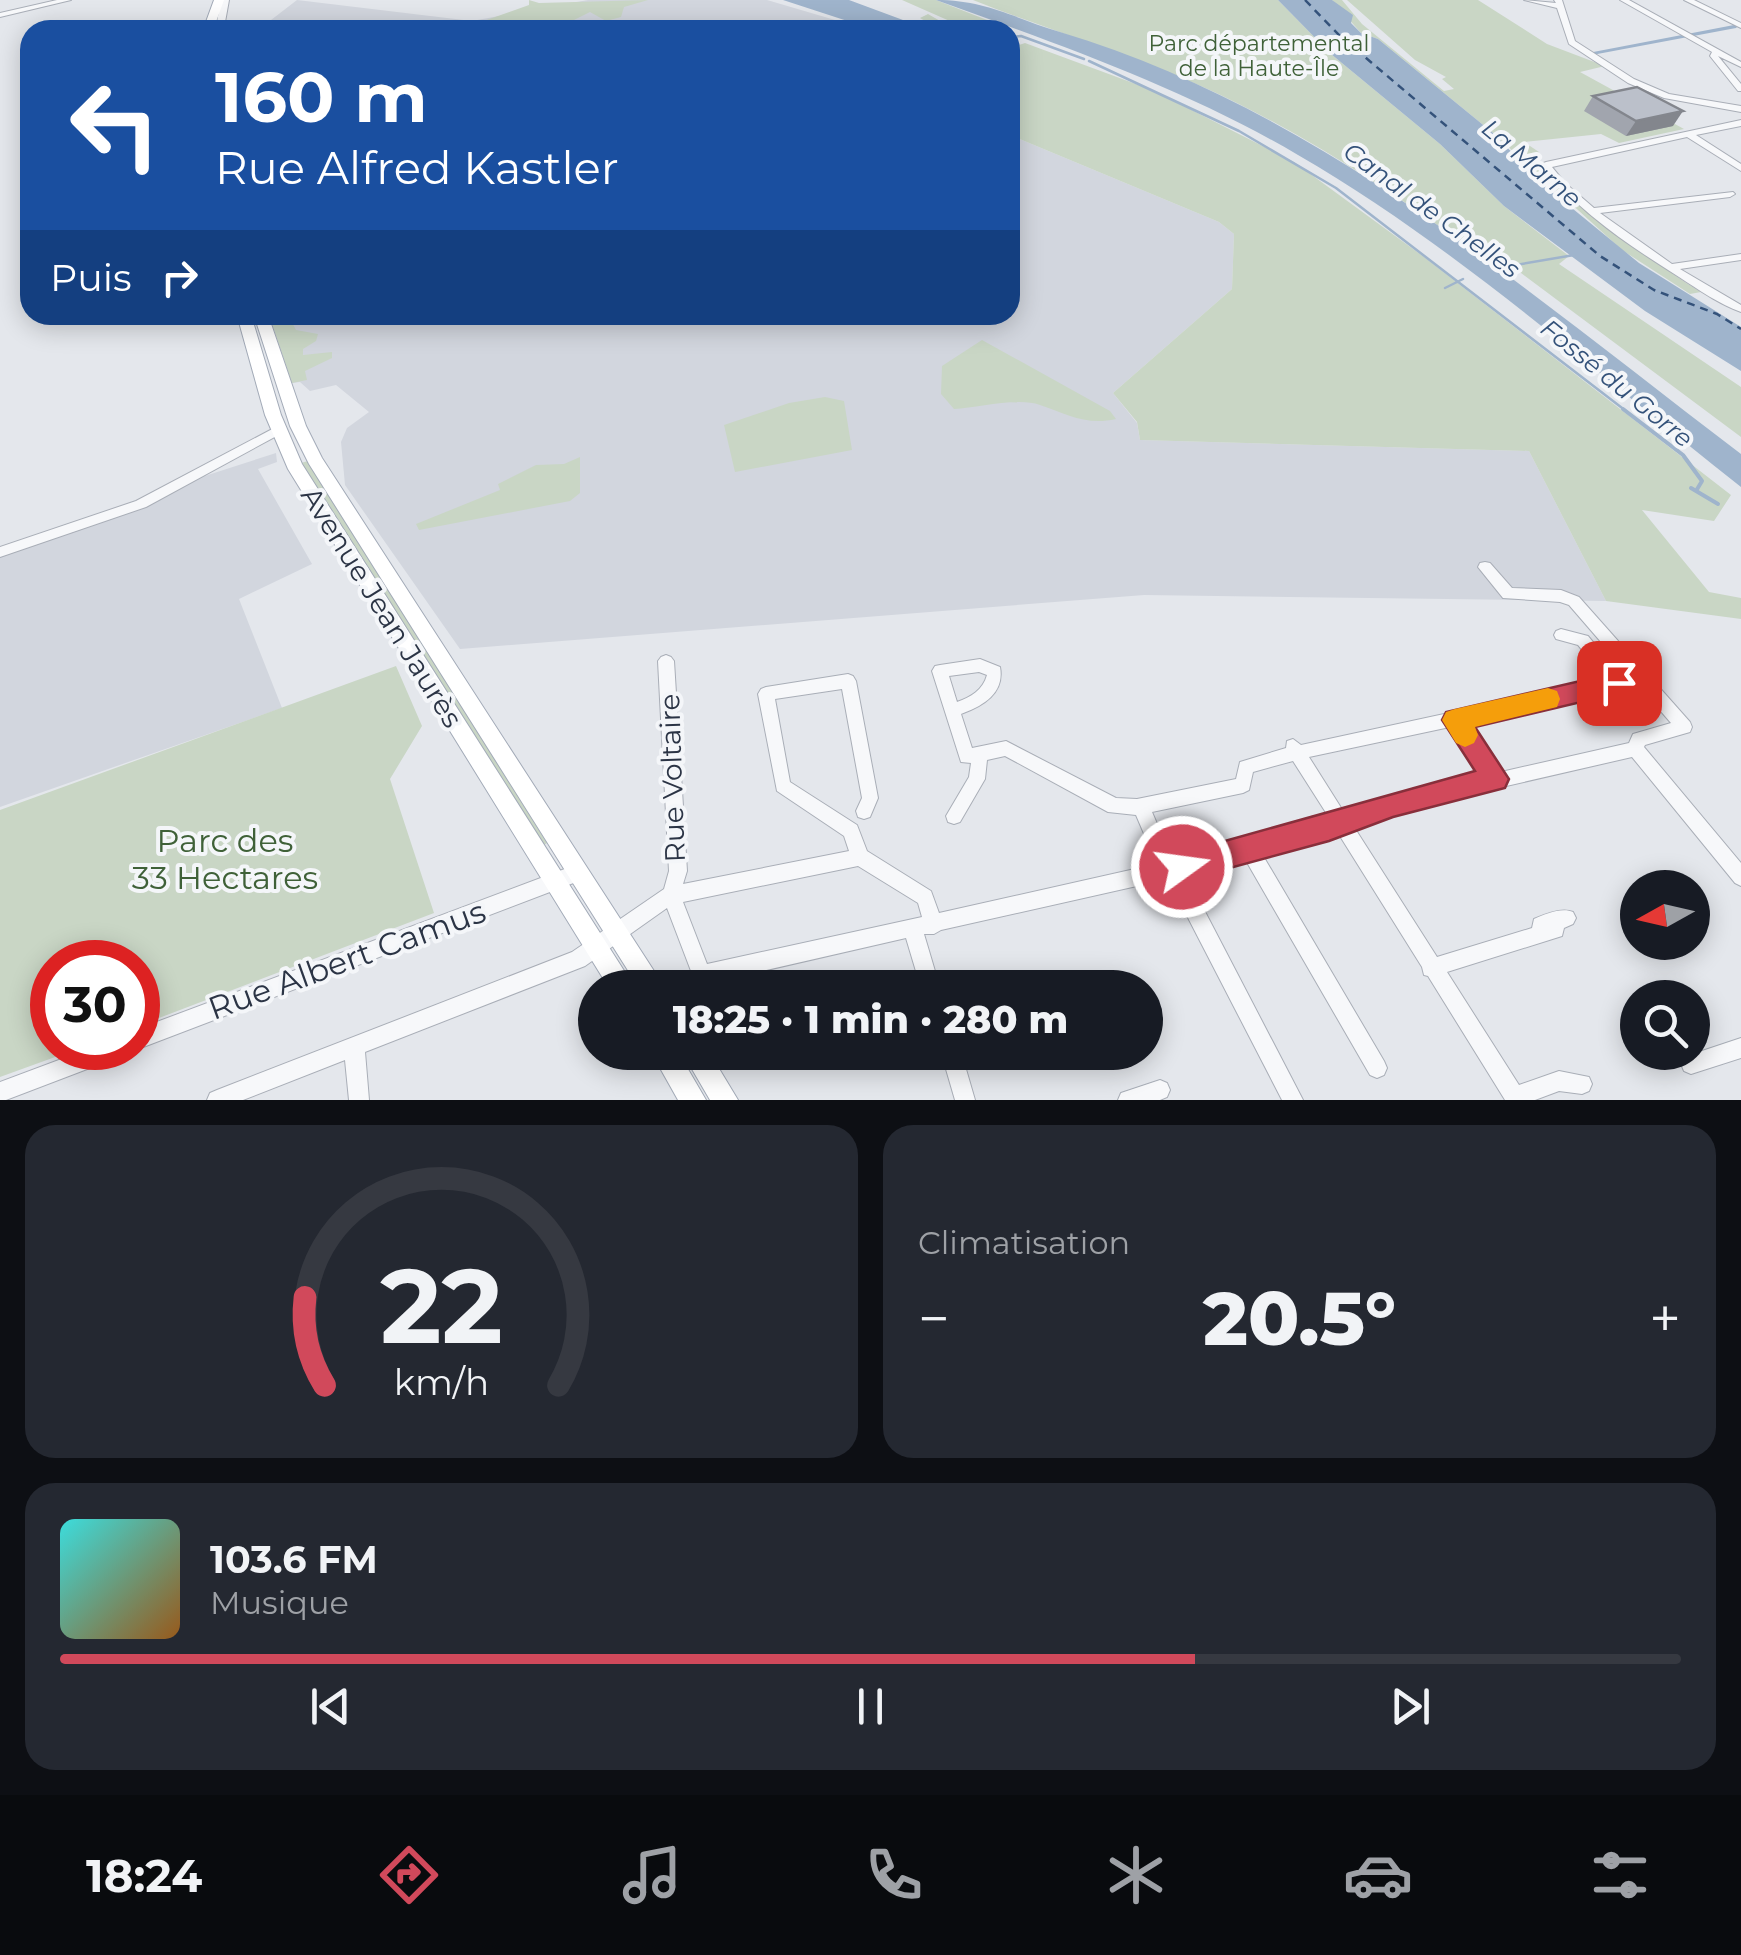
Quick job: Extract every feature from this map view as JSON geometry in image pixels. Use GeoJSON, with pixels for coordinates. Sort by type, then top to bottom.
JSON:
{"type":"FeatureCollection","features":[{"type":"Feature","properties":{"kind":"main road","name":"Avenue Jean Jaurès"},"geometry":{"type":"LineString","coordinates":[[247,325],[278,430],[294,464],[413,658],[567,878]]}},
{"type":"Feature","properties":{"kind":"main road","name":"Avenue Jean Jaurès"},"geometry":{"type":"LineString","coordinates":[[264,325],[298,426],[315,460],[567,878]]}},
{"type":"Feature","properties":{"kind":"main road"},"geometry":{"type":"LineString","coordinates":[[567,878],[607,940],[636,970]]}},
{"type":"Feature","properties":{"kind":"main road"},"geometry":{"type":"LineString","coordinates":[[607,940],[617,970]]}},
{"type":"Feature","properties":{"kind":"main road"},"geometry":{"type":"LineString","coordinates":[[675,1070],[693,1100]]}},
{"type":"Feature","properties":{"kind":"main road"},"geometry":{"type":"LineString","coordinates":[[706,1070],[725,1100]]}},
{"type":"Feature","properties":{"kind":"street"},"geometry":{"type":"LineString","coordinates":[[0,15],[67,0]]}},
{"type":"Feature","properties":{"kind":"street"},"geometry":{"type":"LineString","coordinates":[[1528,0],[1560,4],[1572,42],[1638,85],[1678,99],[1741,110]]}},
{"type":"Feature","properties":{"kind":"street"},"geometry":{"type":"LineString","coordinates":[[1624,0],[1741,65]]}},
{"type":"Feature","properties":{"kind":"street"},"geometry":{"type":"LineString","coordinates":[[1688,0],[1740,26]]}},
{"type":"Feature","properties":{"kind":"street"},"geometry":{"type":"LineString","coordinates":[[1705,46],[1741,88]]}},
{"type":"Feature","properties":{"kind":"street"},"geometry":{"type":"LineString","coordinates":[[1718,60],[1729,59]]}},
{"type":"Feature","properties":{"kind":"street"},"geometry":{"type":"LineString","coordinates":[[1544,166],[1741,123]]}},
{"type":"Feature","properties":{"kind":"street"},"geometry":{"type":"LineString","coordinates":[[1689,134],[1741,168]]}},
{"type":"Feature","properties":{"kind":"street"},"geometry":{"type":"LineString","coordinates":[[1544,166],[1595,211],[1672,268],[1741,309]]}},
{"type":"Feature","properties":{"kind":"street"},"geometry":{"type":"LineString","coordinates":[[1595,211],[1730,194]]}},
{"type":"Feature","properties":{"kind":"street"},"geometry":{"type":"LineString","coordinates":[[1672,268],[1741,257]]}},
{"type":"Feature","properties":{"kind":"street"},"geometry":{"type":"LineString","coordinates":[[0,552],[142,504],[278,430]]}},
{"type":"Feature","properties":{"kind":"street"},"geometry":{"type":"LineString","coordinates":[[1485,567],[1508,594],[1562,596],[1574,601],[1684,727],[1638,739],[1635,748]]}},
{"type":"Feature","properties":{"kind":"street"},"geometry":{"type":"LineString","coordinates":[[1561,635],[1583,640],[1644,713]]}},
{"type":"Feature","properties":{"kind":"street","name":"Rue Voltaire"},"geometry":{"type":"LineString","coordinates":[[666,661],[678,871],[671,895]]}},
{"type":"Feature","properties":{"kind":"street"},"geometry":{"type":"LineString","coordinates":[[858,821],[783,786],[766,694],[848,681],[870,798],[858,821],[860,857]]}},
{"type":"Feature","properties":{"kind":"street"},"geometry":{"type":"LineString","coordinates":[[952,710],[967,756],[1006,748],[1114,806],[1141,806],[1243,784],[1246,767],[1295,750],[1455,720],[1619,683]]}},
{"type":"Feature","properties":{"kind":"street"},"geometry":{"type":"LineString","coordinates":[[1455,720],[1496,779]]}},
{"type":"Feature","properties":{"kind":"street"},"geometry":{"type":"LineString","coordinates":[[728,970],[1172,870],[1339,824],[1393,804],[1635,748]]}},
{"type":"Feature","properties":{"kind":"street"},"geometry":{"type":"LineString","coordinates":[[1635,748],[1741,876]]}},
{"type":"Feature","properties":{"kind":"street"},"geometry":{"type":"LineString","coordinates":[[1295,750],[1516,1098],[1558,1081],[1582,1084]]}},
{"type":"Feature","properties":{"kind":"street"},"geometry":{"type":"LineString","coordinates":[[954,816],[977,779],[980,754]]}},
{"type":"Feature","properties":{"kind":"street"},"geometry":{"type":"LineString","coordinates":[[1141,806],[1293,1100]]}},
{"type":"Feature","properties":{"kind":"street"},"geometry":{"type":"LineString","coordinates":[[1250,850],[1377,1068]]}},
{"type":"Feature","properties":{"kind":"street"},"geometry":{"type":"LineString","coordinates":[[217,1100],[578,960],[671,895],[860,857],[925,897],[934,924]]}},
{"type":"Feature","properties":{"kind":"street","name":"Rue Albert Camus"},"geometry":{"type":"LineString","coordinates":[[160,1031],[567,878]]}},
{"type":"Feature","properties":{"kind":"street"},"geometry":{"type":"LineString","coordinates":[[671,895],[689,970]]}},
{"type":"Feature","properties":{"kind":"street"},"geometry":{"type":"LineString","coordinates":[[1431,968],[1562,924]]}},
{"type":"Feature","properties":{"kind":"street"},"geometry":{"type":"LineString","coordinates":[[914,930],[926,970]]}},
{"type":"Feature","properties":{"kind":"street"},"geometry":{"type":"LineString","coordinates":[[354,1045],[359,1100]]}},
{"type":"Feature","properties":{"kind":"street"},"geometry":{"type":"LineString","coordinates":[[1710,1058],[1741,1048]]}},
{"type":"Feature","properties":{"kind":"street"},"geometry":{"type":"LineString","coordinates":[[0,1092],[58,1070]]}},
{"type":"Feature","properties":{"kind":"street"},"geometry":{"type":"LineString","coordinates":[[956,1070],[965,1100]]}},
{"type":"Feature","properties":{"kind":"street"},"geometry":{"type":"LineString","coordinates":[[1128,1100],[1160,1090]]}},
{"type":"Feature","properties":{"kind":"shaded area"},"geometry":{"type":"Polygon","coordinates":[[[297,0],[464,20],[271,20],[297,0]]]}},
{"type":"Feature","properties":{"kind":"shaded area"},"geometry":{"type":"Polygon","coordinates":[[[588,0],[767,0],[835,20],[478,20],[588,0]]]}},
{"type":"Feature","properties":{"kind":"shaded area"},"geometry":{"type":"Polygon","coordinates":[[[1020,139],[1219,222],[1234,234],[1232,289],[1113,393],[1137,423],[1140,440],[1529,451],[1606,601],[1144,595],[460,649],[345,485],[341,442],[347,428],[369,412],[336,385],[310,391],[300,382],[292,383],[272,325],[1020,325],[1020,139]]]}},
{"type":"Feature","properties":{"kind":"shaded area"},"geometry":{"type":"Polygon","coordinates":[[[276,453],[277,462],[258,469],[312,564],[239,599],[282,708],[0,807],[0,554],[180,484],[276,453]]]}},
{"type":"Feature","properties":{"kind":"green space"},"geometry":{"type":"Polygon","coordinates":[[[529,0],[648,0],[624,7],[621,17],[610,20],[590,12],[574,20],[487,20],[529,5],[529,0]]]}},
{"type":"Feature","properties":{"kind":"green space"},"geometry":{"type":"Polygon","coordinates":[[[902,0],[936,0],[987,20],[947,20],[902,0]]]}},
{"type":"Feature","properties":{"kind":"green space","name":"Parc départemental de la Haute-Île"},"geometry":{"type":"Polygon","coordinates":[[[973,0],[1278,0],[1331,54],[1440,144],[1504,206],[1569,256],[1559,264],[1741,387],[1741,437],[1521,273],[1486,251],[1478,254],[1310,143],[1175,75],[973,0]]]}},
{"type":"Feature","properties":{"kind":"green space"},"geometry":{"type":"Polygon","coordinates":[[[1332,0],[1342,0],[1362,24],[1444,91],[1454,89],[1442,79],[1446,77],[1415,60],[1347,0],[1478,0],[1547,44],[1605,66],[1580,72],[1684,129],[1619,143],[1601,134],[1524,142],[1539,152],[1531,160],[1636,247],[1701,292],[1690,294],[1622,250],[1493,133],[1378,39],[1361,33],[1332,0]]]}},
{"type":"Feature","properties":{"kind":"green space"},"geometry":{"type":"Polygon","coordinates":[[[1025,43],[1152,90],[1294,162],[1424,257],[1731,495],[1714,521],[1642,510],[1709,592],[1741,598],[1741,619],[1606,601],[1529,451],[1140,440],[1137,422],[1113,393],[1232,289],[1234,234],[1219,222],[1020,139],[1020,45],[1025,43]]]}},
{"type":"Feature","properties":{"kind":"green space"},"geometry":{"type":"Polygon","coordinates":[[[272,325],[293,325],[296,330],[318,334],[316,341],[303,349],[303,355],[332,352],[332,358],[305,371],[307,380],[292,383],[272,325]]]}},
{"type":"Feature","properties":{"kind":"green space"},"geometry":{"type":"Polygon","coordinates":[[[982,340],[1110,411],[1116,419],[1086,420],[1021,402],[954,409],[941,394],[942,366],[982,340]]]}},
{"type":"Feature","properties":{"kind":"green space"},"geometry":{"type":"Polygon","coordinates":[[[825,397],[844,401],[852,450],[735,472],[724,425],[789,403],[825,397]]]}},
{"type":"Feature","properties":{"kind":"green space"},"geometry":{"type":"Polygon","coordinates":[[[580,457],[580,493],[570,501],[419,530],[416,524],[500,490],[498,484],[536,465],[564,464],[580,457]]]}},
{"type":"Feature","properties":{"kind":"green space"},"geometry":{"type":"Polygon","coordinates":[[[308,461],[547,843],[544,845],[301,463],[308,461]]]}},
{"type":"Feature","properties":{"kind":"green space","name":"Parc des 33 Hectares"},"geometry":{"type":"Polygon","coordinates":[[[396,666],[422,726],[390,779],[434,913],[160,1018],[160,940],[30,940],[30,1066],[0,1077],[0,810],[396,666]]]}},
{"type":"Feature","properties":{"kind":"water"},"geometry":{"type":"Polygon","coordinates":[[[783,0],[849,0],[903,20],[844,20],[783,0]]]}},
{"type":"Feature","properties":{"kind":"water"},"geometry":{"type":"Polygon","coordinates":[[[936,0],[985,6],[1155,66],[1246,108],[1334,157],[1501,270],[1741,454],[1741,487],[1525,313],[1357,191],[1255,131],[1166,88],[1020,31],[1020,20],[991,20],[936,0]]]}},
{"type":"Feature","properties":{"kind":"water"},"geometry":{"type":"Polygon","coordinates":[[[1278,0],[1332,0],[1353,15],[1351,23],[1361,33],[1378,39],[1493,133],[1545,186],[1639,263],[1741,327],[1741,371],[1645,311],[1504,206],[1440,144],[1331,54],[1278,0]]]}},
{"type":"Feature","properties":{"kind":"building"},"geometry":{"type":"Polygon","coordinates":[[[1637,87],[1683,111],[1636,121],[1593,96],[1637,87]]]}},
{"type":"Feature","properties":{"kind":"waterway"},"geometry":{"type":"LineString","coordinates":[[1592,53],[1734,27]]}},
{"type":"Feature","properties":{"kind":"waterway","name":"Fossé du Gorre"},"geometry":{"type":"LineString","coordinates":[[1020,36],[1084,59]]}},
{"type":"Feature","properties":{"kind":"waterway","name":"Fossé du Gorre"},"geometry":{"type":"LineString","coordinates":[[1089,61],[1239,131],[1336,188],[1458,282]]}},
{"type":"Feature","properties":{"kind":"waterway","name":"Canal de Chelles"},"geometry":{"type":"LineString","coordinates":[[1510,266],[1574,255]]}},
{"type":"Feature","properties":{"kind":"waterway","name":"Fossé du Gorre"},"geometry":{"type":"LineString","coordinates":[[1458,282],[1463,279]]}},
{"type":"Feature","properties":{"kind":"waterway"},"geometry":{"type":"LineString","coordinates":[[1445,288],[1458,282]]}},
{"type":"Feature","properties":{"kind":"waterway","name":"Fossé du Gorre"},"geometry":{"type":"LineString","coordinates":[[1458,282],[1626,411]]}},
{"type":"Feature","properties":{"kind":"waterway","name":"Fossé du Gorre"},"geometry":{"type":"LineString","coordinates":[[1623,409],[1683,455],[1702,481],[1696,491]]}},
{"type":"Feature","properties":{"kind":"waterway","name":"Fossé du Gorre"},"geometry":{"type":"LineString","coordinates":[[1691,488],[1696,491]]}},
{"type":"Feature","properties":{"kind":"waterway"},"geometry":{"type":"LineString","coordinates":[[1696,491],[1718,504]]}},
{"type":"Feature","properties":{"kind":"ferry route"},"geometry":{"type":"LineString","coordinates":[[1305,0],[1340,36],[1600,256],[1654,290],[1717,314],[1741,329]]}},
{"type":"Feature","properties":{"kind":"slow traffic"},"geometry":{"type":"LineString","coordinates":[[1465,735],[1455,720],[1548,699]]}},
{"type":"Feature","properties":{"kind":"route"},"geometry":{"type":"LineString","coordinates":[[1182,867],[1329,828],[1393,804],[1496,779],[1455,720],[1619,683]]}},
{"type":"Feature","properties":{"kind":"water label","name":"La Marne"},"geometry":{"type":"Point","coordinates":[1532,163]}}]}
